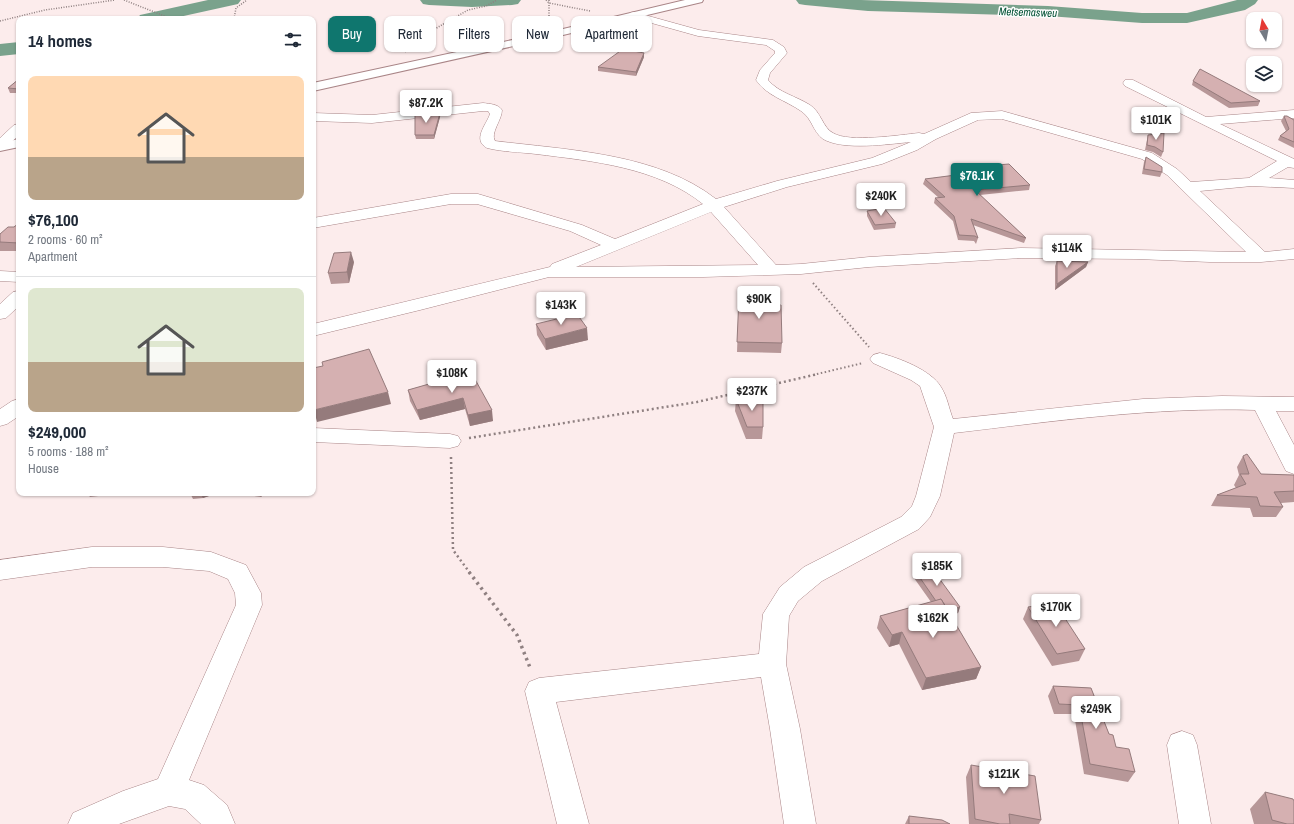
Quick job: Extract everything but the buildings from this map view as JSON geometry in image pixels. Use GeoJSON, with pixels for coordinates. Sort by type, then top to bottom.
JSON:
{"type":"FeatureCollection","features":[{"type":"Feature","properties":{"kind":"street"},"geometry":{"type":"LineString","coordinates":[[563,32],[698,0]]}},
{"type":"Feature","properties":{"kind":"street"},"geometry":{"type":"LineString","coordinates":[[634,15],[698,33],[756,40],[775,45],[780,49],[781,53],[764,72],[762,80],[768,88],[810,111],[824,132],[829,136],[859,141],[881,141],[931,136]]}},
{"type":"Feature","properties":{"kind":"street"},"geometry":{"type":"LineString","coordinates":[[316,86],[512,43]]}},
{"type":"Feature","properties":{"kind":"street"},"geometry":{"type":"LineString","coordinates":[[1129,83],[1204,121],[1291,162]]}},
{"type":"Feature","properties":{"kind":"street"},"geometry":{"type":"LineString","coordinates":[[316,117],[372,119],[483,107],[491,108],[496,110],[497,114],[487,135],[488,143],[492,145],[592,156],[625,164],[684,184],[695,190],[714,205],[771,270]]}},
{"type":"Feature","properties":{"kind":"street"},"geometry":{"type":"LineString","coordinates":[[1204,121],[1294,114]]}},
{"type":"Feature","properties":{"kind":"street"},"geometry":{"type":"LineString","coordinates":[[316,329],[420,305],[549,272],[714,205],[782,184],[877,161],[912,147],[931,136],[976,116],[1002,115],[1016,118],[1147,156],[1160,163],[1189,187],[1261,257]]}},
{"type":"Feature","properties":{"kind":"street"},"geometry":{"type":"LineString","coordinates":[[0,146],[16,131]]}},
{"type":"Feature","properties":{"kind":"street"},"geometry":{"type":"LineString","coordinates":[[0,146],[16,143]]}},
{"type":"Feature","properties":{"kind":"street"},"geometry":{"type":"LineString","coordinates":[[1252,182],[1291,162]]}},
{"type":"Feature","properties":{"kind":"street"},"geometry":{"type":"LineString","coordinates":[[1189,187],[1252,182],[1294,184]]}},
{"type":"Feature","properties":{"kind":"street"},"geometry":{"type":"LineString","coordinates":[[316,222],[451,199],[465,198],[478,199],[576,228],[615,245]]}},
{"type":"Feature","properties":{"kind":"street"},"geometry":{"type":"LineString","coordinates":[[549,272],[703,272],[801,269],[869,262],[1021,253],[1261,257],[1294,254]]}},
{"type":"Feature","properties":{"kind":"street"},"geometry":{"type":"LineString","coordinates":[[0,276],[16,277]]}},
{"type":"Feature","properties":{"kind":"street"},"geometry":{"type":"LineString","coordinates":[[0,314],[16,299]]}},
{"type":"Feature","properties":{"kind":"street"},"geometry":{"type":"LineString","coordinates":[[800,824],[772,664],[776,614],[790,594],[813,574],[910,523],[922,511],[928,496],[945,427],[932,389],[927,382],[918,376],[880,359]]}},
{"type":"Feature","properties":{"kind":"street"},"geometry":{"type":"LineString","coordinates":[[945,427],[1073,412],[1180,403],[1223,401],[1262,404],[1294,404]]}},
{"type":"Feature","properties":{"kind":"street"},"geometry":{"type":"LineString","coordinates":[[1262,404],[1294,466]]}},
{"type":"Feature","properties":{"kind":"street"},"geometry":{"type":"LineString","coordinates":[[0,419],[16,408]]}},
{"type":"Feature","properties":{"kind":"street"},"geometry":{"type":"LineString","coordinates":[[0,426],[16,420]]}},
{"type":"Feature","properties":{"kind":"street"},"geometry":{"type":"LineString","coordinates":[[316,435],[450,441]]}},
{"type":"Feature","properties":{"kind":"street"},"geometry":{"type":"LineString","coordinates":[[0,570],[92,557],[163,557],[211,562],[237,572],[248,593],[249,605],[169,791]]}},
{"type":"Feature","properties":{"kind":"street"},"geometry":{"type":"LineString","coordinates":[[573,824],[539,691],[772,664]]}},
{"type":"Feature","properties":{"kind":"street"},"geometry":{"type":"LineString","coordinates":[[1182,745],[1195,824]]}},
{"type":"Feature","properties":{"kind":"street"},"geometry":{"type":"LineString","coordinates":[[84,824],[123,806],[169,791],[193,796],[216,816],[219,824]]}},
{"type":"Feature","properties":{"kind":"path"},"geometry":{"type":"LineString","coordinates":[[20,16],[44,10],[115,0]]}},
{"type":"Feature","properties":{"kind":"path"},"geometry":{"type":"LineString","coordinates":[[124,0],[164,16]]}},
{"type":"Feature","properties":{"kind":"path"},"geometry":{"type":"LineString","coordinates":[[235,16],[236,8],[247,0]]}},
{"type":"Feature","properties":{"kind":"path"},"geometry":{"type":"LineString","coordinates":[[436,28],[468,10],[486,6],[498,0]]}},
{"type":"Feature","properties":{"kind":"path"},"geometry":{"type":"LineString","coordinates":[[546,0],[549,3],[592,11]]}},
{"type":"Feature","properties":{"kind":"path"},"geometry":{"type":"LineString","coordinates":[[549,16],[550,0]]}},
{"type":"Feature","properties":{"kind":"path"},"geometry":{"type":"LineString","coordinates":[[0,21],[16,17]]}},
{"type":"Feature","properties":{"kind":"path"},"geometry":{"type":"LineString","coordinates":[[539,691],[517,635],[453,550],[450,441],[697,402],[880,359],[801,269]]}},
{"type":"Feature","properties":{"kind":"waterway","name":"Metsemasweu"},"geometry":{"type":"LineString","coordinates":[[160,16],[232,0]]}},
{"type":"Feature","properties":{"kind":"waterway","name":"Metsemasweu"},"geometry":{"type":"LineString","coordinates":[[429,0],[472,2],[512,0]]}},
{"type":"Feature","properties":{"kind":"waterway","name":"Metsemasweu"},"geometry":{"type":"LineString","coordinates":[[805,0],[868,6],[1048,11],[1142,18],[1187,18],[1239,6],[1249,0]]}},
{"type":"Feature","properties":{"kind":"waterway","name":"Metsemasweu"},"geometry":{"type":"LineString","coordinates":[[0,50],[16,48]]}}]}
